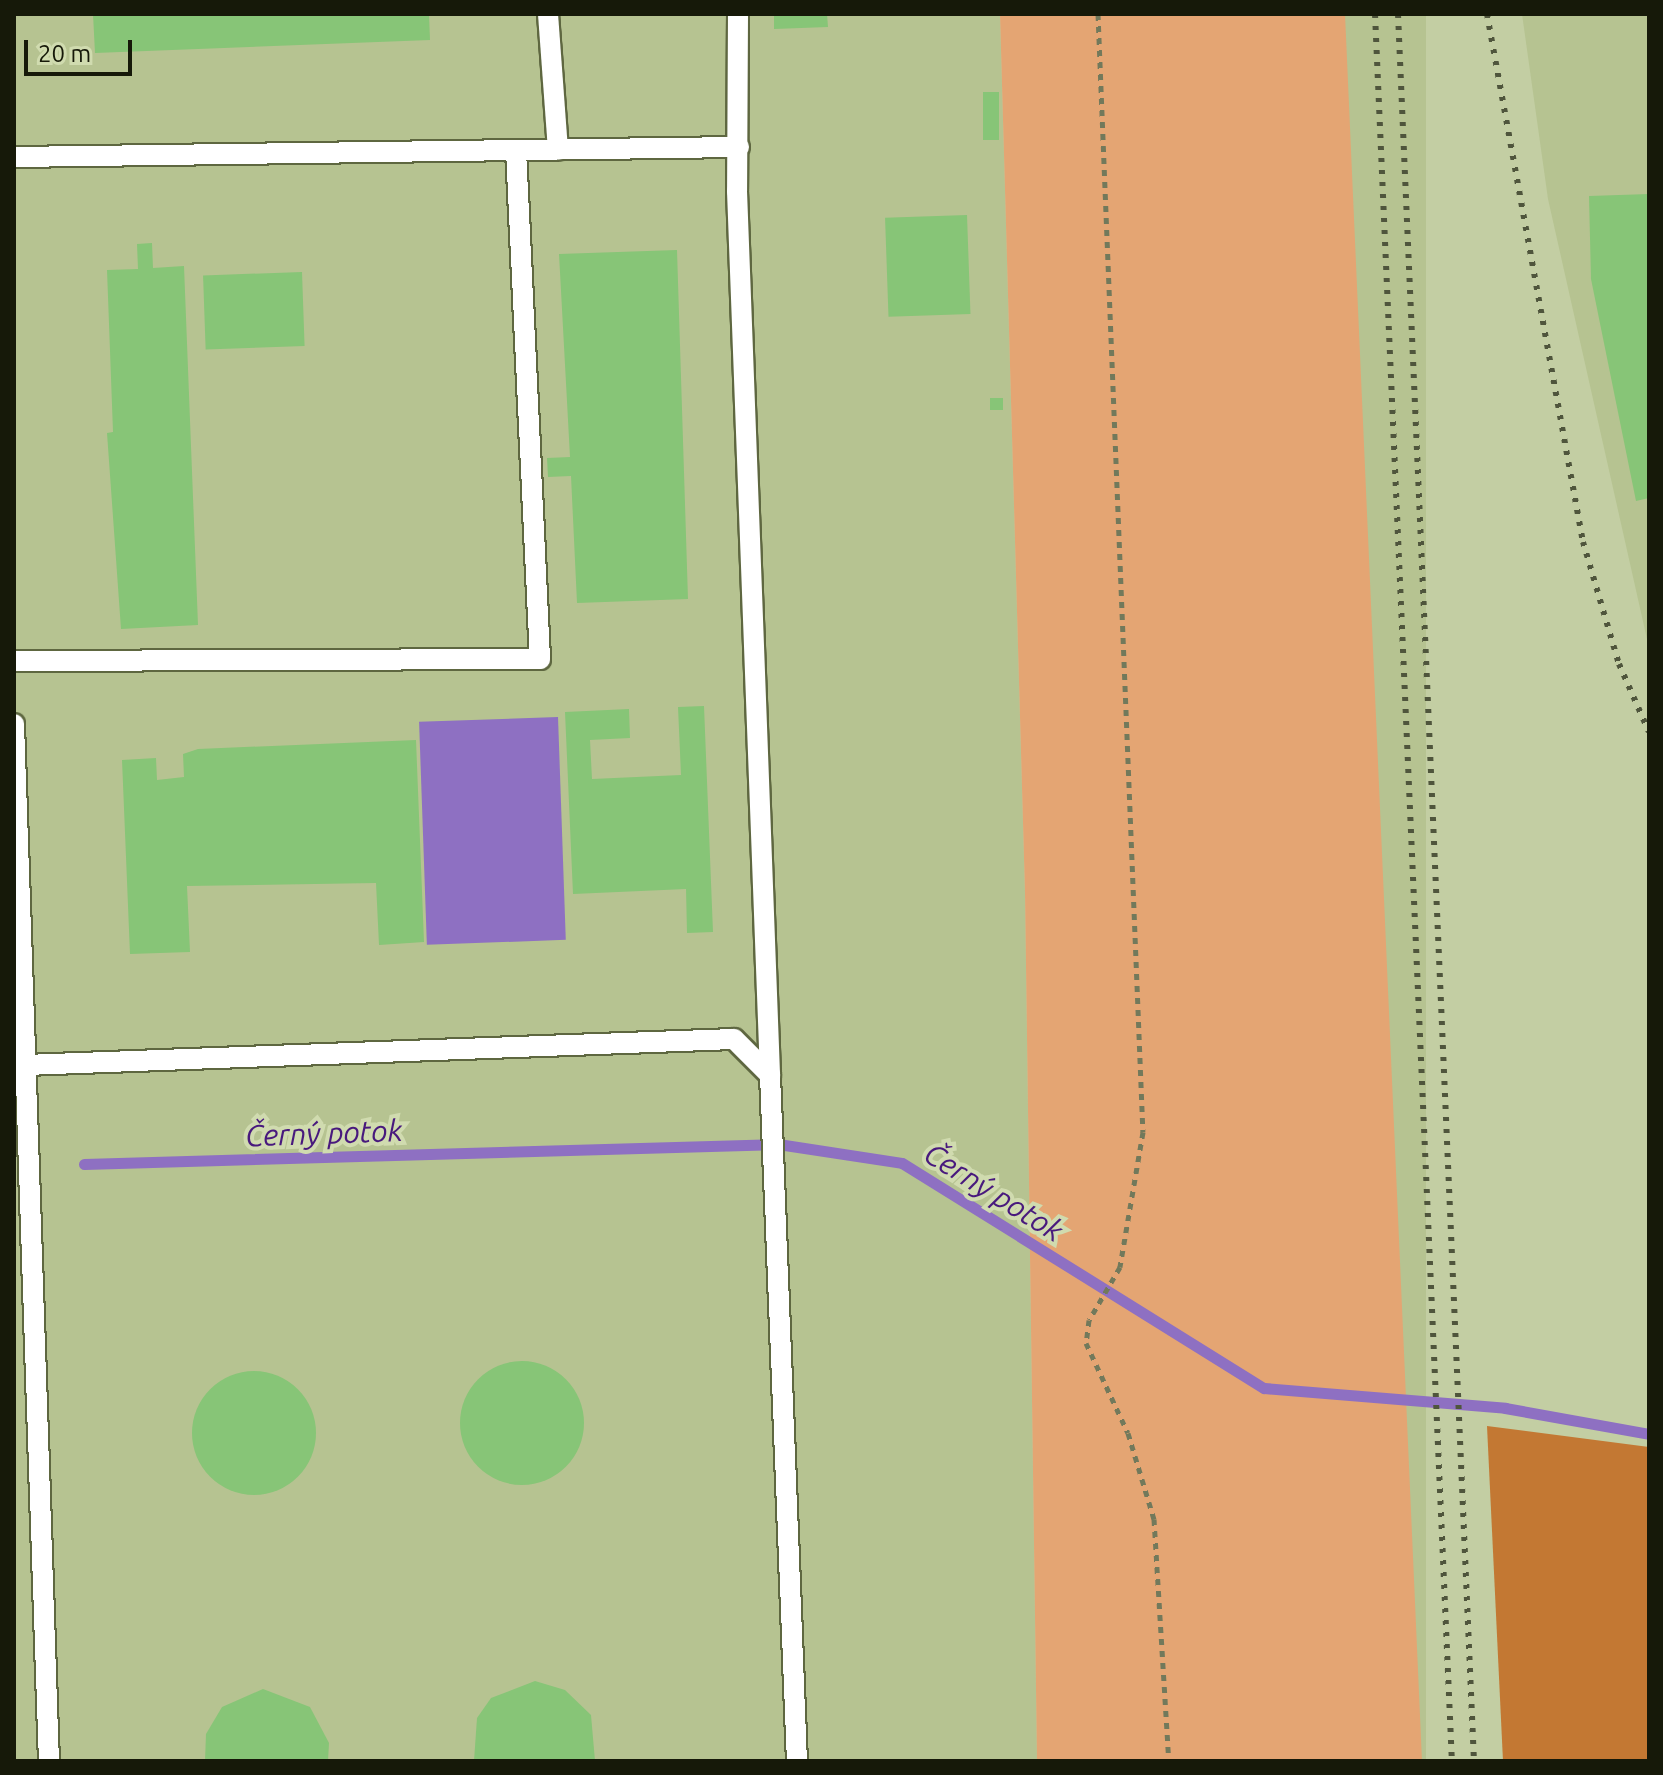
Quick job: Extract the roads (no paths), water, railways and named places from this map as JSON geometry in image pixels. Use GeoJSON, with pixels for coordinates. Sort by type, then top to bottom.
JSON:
{"type":"FeatureCollection","features":[{"type":"Feature","properties":{"kind":"lane"},"geometry":{"type":"LineString","coordinates":[[548,14],[558,150]]}},
{"type":"Feature","properties":{"kind":"lane"},"geometry":{"type":"LineString","coordinates":[[738,14],[739,147],[770,1075],[797,1761]]}},
{"type":"Feature","properties":{"kind":"lane"},"geometry":{"type":"LineString","coordinates":[[14,157],[739,147]]}},
{"type":"Feature","properties":{"kind":"lane"},"geometry":{"type":"LineString","coordinates":[[14,661],[540,659],[516,151]]}},
{"type":"Feature","properties":{"kind":"lane"},"geometry":{"type":"LineString","coordinates":[[14,724],[25,1065],[23,1277],[49,1761]]}},
{"type":"Feature","properties":{"kind":"lane"},"geometry":{"type":"LineString","coordinates":[[25,1065],[734,1039],[770,1075]]}},
{"type":"Feature","properties":{"kind":"waterway","name":"Černý potok"},"geometry":{"type":"LineString","coordinates":[[84,1164],[778,1144],[902,1163],[1264,1388],[1505,1408],[1649,1434]]}},
{"type":"Feature","properties":{"kind":"railway"},"geometry":{"type":"LineString","coordinates":[[1375,14],[1452,1761]]}},
{"type":"Feature","properties":{"kind":"railway"},"geometry":{"type":"LineString","coordinates":[[1398,14],[1474,1761]]}},
{"type":"Feature","properties":{"kind":"railway"},"geometry":{"type":"LineString","coordinates":[[1487,14],[1583,542],[1619,664],[1649,732]]}}]}
